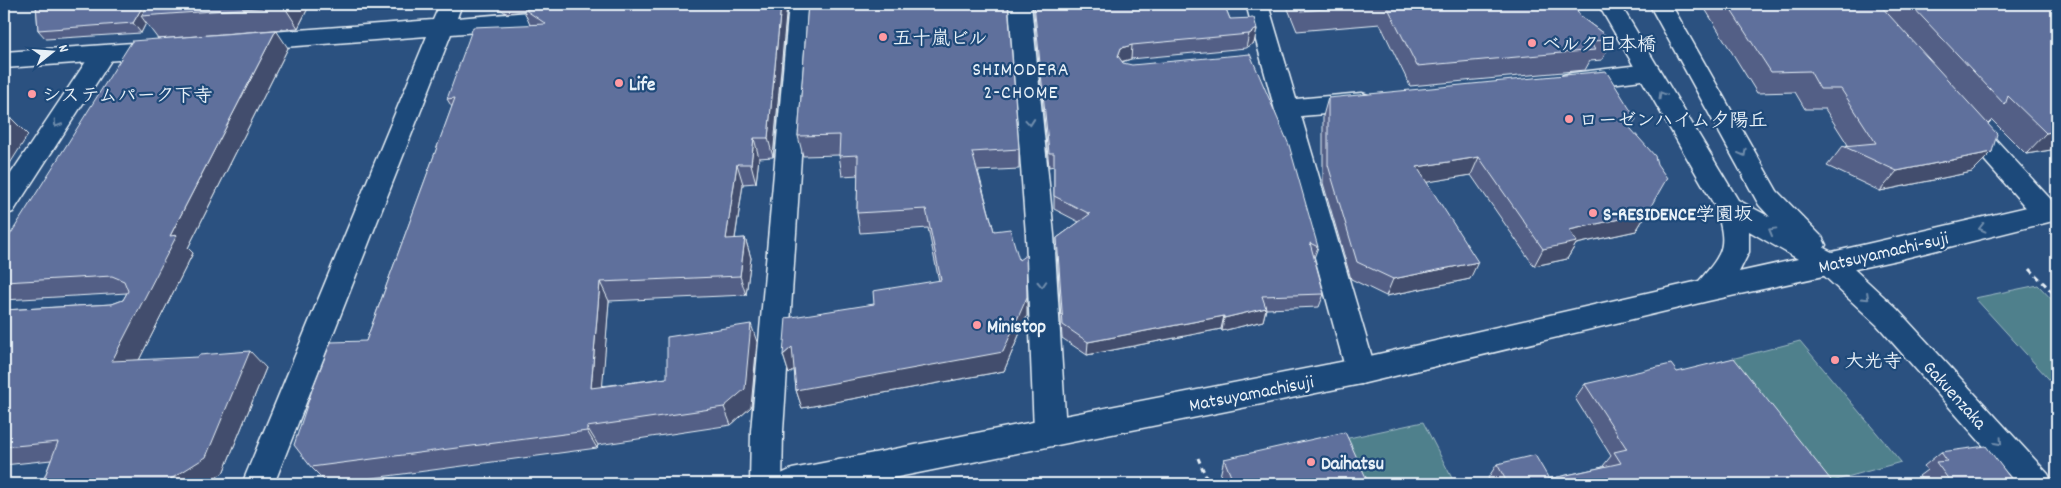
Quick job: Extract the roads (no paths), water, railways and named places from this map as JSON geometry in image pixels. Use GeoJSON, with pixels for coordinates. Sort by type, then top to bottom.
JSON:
{"type":"FeatureCollection","features":[{"type":"Feature","properties":{"kind":"street"},"geometry":{"type":"LineString","coordinates":[[766,484],[768,421],[800,4]]}},
{"type":"Feature","properties":{"kind":"street"},"geometry":{"type":"LineString","coordinates":[[1020,4],[1040,235],[1050,431]]}},
{"type":"Feature","properties":{"kind":"street"},"geometry":{"type":"LineString","coordinates":[[1257,4],[1262,57],[1287,109],[1361,371]]}},
{"type":"Feature","properties":{"kind":"street"},"geometry":{"type":"LineString","coordinates":[[1609,4],[1729,207],[1736,230],[1738,248],[1730,265],[1708,290]]}},
{"type":"Feature","properties":{"kind":"street"},"geometry":{"type":"LineString","coordinates":[[1660,4],[1768,198],[1830,264]]}},
{"type":"Feature","properties":{"kind":"street"},"geometry":{"type":"LineString","coordinates":[[258,484],[447,15]]}},
{"type":"Feature","properties":{"kind":"street"},"geometry":{"type":"LineString","coordinates":[[222,44],[447,15],[591,15]]}},
{"type":"Feature","properties":{"kind":"street"},"geometry":{"type":"LineString","coordinates":[[4,60],[182,47]]}},
{"type":"Feature","properties":{"kind":"street"},"geometry":{"type":"LineString","coordinates":[[4,205],[103,54]]}},
{"type":"Feature","properties":{"kind":"street"},"geometry":{"type":"LineString","coordinates":[[1548,84],[1648,72]]}},
{"type":"Feature","properties":{"kind":"street"},"geometry":{"type":"LineString","coordinates":[[1287,109],[1383,100]]}},
{"type":"Feature","properties":{"kind":"street"},"geometry":{"type":"LineString","coordinates":[[1949,104],[2052,211]]}},
{"type":"Feature","properties":{"kind":"street"},"geometry":{"type":"LineString","coordinates":[[1729,207],[1830,264]]}},
{"type":"Feature","properties":{"kind":"street","name":"Matsuyamachi-suji"},"geometry":{"type":"LineString","coordinates":[[1708,290],[1830,264],[2052,211]]}},
{"type":"Feature","properties":{"kind":"street","name":"Gakuenzaka"},"geometry":{"type":"LineString","coordinates":[[1830,264],[1887,317],[2037,484]]}},
{"type":"Feature","properties":{"kind":"street","name":"Matsuyamachisuji"},"geometry":{"type":"LineString","coordinates":[[792,484],[1050,431],[1361,371],[1708,290]]}},
{"type":"Feature","properties":{"kind":"place","name":"五十嵐ビル"},"geometry":{"type":"Point","coordinates":[883,37]}},
{"type":"Feature","properties":{"kind":"place","name":"ベルク日本橋"},"geometry":{"type":"Point","coordinates":[1532,43]}},
{"type":"Feature","properties":{"kind":"place","name":"Life"},"geometry":{"type":"Point","coordinates":[619,83]}},
{"type":"Feature","properties":{"kind":"place","name":"システムパーク下寺"},"geometry":{"type":"Point","coordinates":[32,94]}},
{"type":"Feature","properties":{"kind":"place","name":"ローゼンハイム夕陽丘"},"geometry":{"type":"Point","coordinates":[1569,119]}},
{"type":"Feature","properties":{"kind":"place","name":"S-RESIDENCE学園坂"},"geometry":{"type":"Point","coordinates":[1593,213]}},
{"type":"Feature","properties":{"kind":"place","name":"Ministop"},"geometry":{"type":"Point","coordinates":[977,325]}},
{"type":"Feature","properties":{"kind":"place","name":"大光寺"},"geometry":{"type":"Point","coordinates":[1835,360]}},
{"type":"Feature","properties":{"kind":"place","name":"Daihatsu"},"geometry":{"type":"Point","coordinates":[1311,462]}},
{"type":"Feature","properties":{"kind":"district","name":"SHIMODERA 2-CHOME"},"geometry":{"type":"Point","coordinates":[1021,80]}}]}
